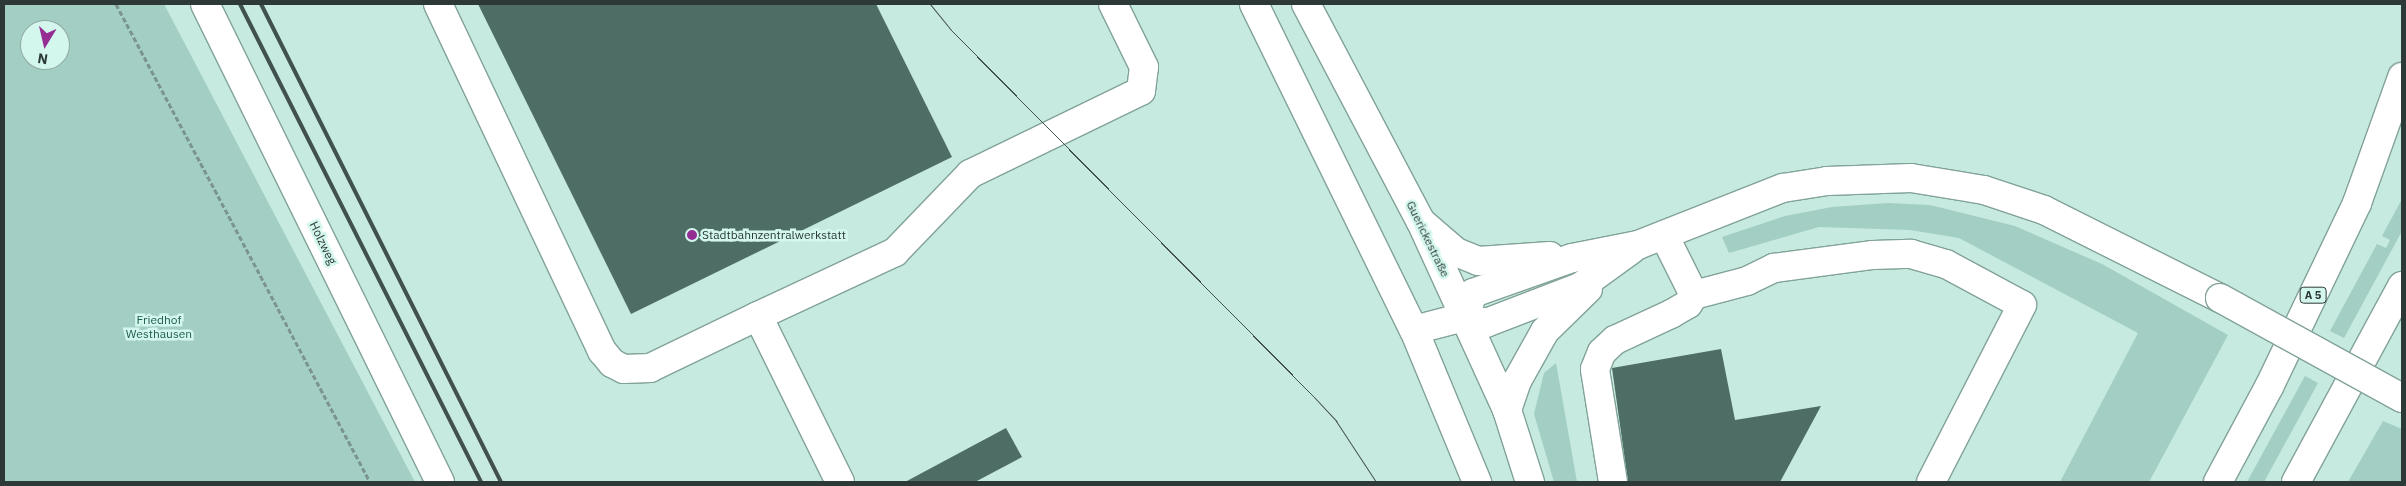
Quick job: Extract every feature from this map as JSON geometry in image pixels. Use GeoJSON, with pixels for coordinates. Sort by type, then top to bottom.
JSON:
{"type":"FeatureCollection","features":[{"type":"Feature","properties":{"kind":"main road","name":"Holzweg"},"geometry":{"type":"LineString","coordinates":[[204,4],[440,482]]}},
{"type":"Feature","properties":{"kind":"main road"},"geometry":{"type":"LineString","coordinates":[[438,4],[602,351],[612,362],[624,369],[650,368],[895,252],[970,174],[1141,91],[1144,67],[1113,4]]}},
{"type":"Feature","properties":{"kind":"main road"},"geometry":{"type":"LineString","coordinates":[[1254,4],[1414,330],[1477,482]]}},
{"type":"Feature","properties":{"kind":"main road","name":"Guerickestraße"},"geometry":{"type":"LineString","coordinates":[[1306,4],[1421,222],[1506,410],[1530,482]]}},
{"type":"Feature","properties":{"kind":"main road"},"geometry":{"type":"LineString","coordinates":[[2357,202],[2402,77]]}},
{"type":"Feature","properties":{"kind":"main road","name":"A 5"},"geometry":{"type":"LineString","coordinates":[[2218,482],[2269,387],[2357,202],[2402,128]]}},
{"type":"Feature","properties":{"kind":"main road"},"geometry":{"type":"LineString","coordinates":[[1414,330],[1464,316],[1486,323],[1580,287],[1638,245],[1783,188],[1827,181],[1910,178],[1984,190],[2044,210],[2220,298],[2402,398]]}},
{"type":"Feature","properties":{"kind":"main road"},"geometry":{"type":"LineString","coordinates":[[1421,222],[1456,252],[1478,260],[1540,258],[1609,246],[1638,245]]}},
{"type":"Feature","properties":{"kind":"main road"},"geometry":{"type":"LineString","coordinates":[[1664,235],[1694,295]]}},
{"type":"Feature","properties":{"kind":"main road"},"geometry":{"type":"LineString","coordinates":[[1506,410],[1517,381],[1544,331],[1638,245]]}},
{"type":"Feature","properties":{"kind":"main road"},"geometry":{"type":"LineString","coordinates":[[1613,482],[1597,391],[1595,368],[1602,352],[1615,340],[1688,304],[1694,295],[1747,281],[1774,268],[1872,255],[1911,254],[1946,264],[2022,305],[1931,482]]}},
{"type":"Feature","properties":{"kind":"main road"},"geometry":{"type":"LineString","coordinates":[[2296,482],[2402,286]]}},
{"type":"Feature","properties":{"kind":"main road"},"geometry":{"type":"LineString","coordinates":[[758,316],[840,482]]}},
{"type":"Feature","properties":{"kind":"path"},"geometry":{"type":"LineString","coordinates":[[116,4],[370,482]]}},
{"type":"Feature","properties":{"kind":"green space","name":"Friedhof Westhausen"},"geometry":{"type":"Polygon","coordinates":[[[4,4],[164,4],[415,482],[4,482],[4,4]]]}},
{"type":"Feature","properties":{"kind":"green space"},"geometry":{"type":"Polygon","coordinates":[[[2402,199],[2402,231],[2344,338],[2330,331],[2377,244],[2386,248],[2390,240],[2382,236],[2402,199]]]}},
{"type":"Feature","properties":{"kind":"green space"},"geometry":{"type":"Polygon","coordinates":[[[1888,203],[1930,205],[2015,226],[2102,264],[2228,335],[2149,482],[2060,482],[2138,333],[1959,238],[1910,230],[1819,227],[1729,253],[1722,237],[1785,216],[1832,207],[1888,203]]]}},
{"type":"Feature","properties":{"kind":"green space"},"geometry":{"type":"Polygon","coordinates":[[[1556,363],[1577,482],[1554,482],[1534,414],[1544,373],[1556,363]]]}},
{"type":"Feature","properties":{"kind":"green space"},"geometry":{"type":"Polygon","coordinates":[[[2305,376],[2318,383],[2264,482],[2247,482],[2305,376]]]}},
{"type":"Feature","properties":{"kind":"green space"},"geometry":{"type":"Polygon","coordinates":[[[2383,421],[2402,429],[2402,482],[2348,482],[2383,421]]]}},
{"type":"Feature","properties":{"kind":"building","name":"Stadtbahnzentralwerkstatt"},"geometry":{"type":"Polygon","coordinates":[[[478,4],[876,4],[952,157],[631,314],[478,4]]]}},
{"type":"Feature","properties":{"kind":"building"},"geometry":{"type":"Polygon","coordinates":[[[1721,349],[1735,420],[1821,406],[1780,482],[1628,482],[1612,368],[1721,349]]]}},
{"type":"Feature","properties":{"kind":"building"},"geometry":{"type":"Polygon","coordinates":[[[1006,428],[1022,457],[975,482],[905,482],[1006,428]]]}},
{"type":"Feature","properties":{"kind":"tram line"},"geometry":{"type":"LineString","coordinates":[[930,4],[951,30],[1314,397],[1336,421],[1376,482]]}},
{"type":"Feature","properties":{"kind":"railway"},"geometry":{"type":"LineString","coordinates":[[240,4],[481,482]]}},
{"type":"Feature","properties":{"kind":"railway"},"geometry":{"type":"LineString","coordinates":[[261,4],[501,482]]}},
{"type":"Feature","properties":{"kind":"place","name":"Stadtbahnzentralwerkstatt"},"geometry":{"type":"Point","coordinates":[692,235]}}]}
